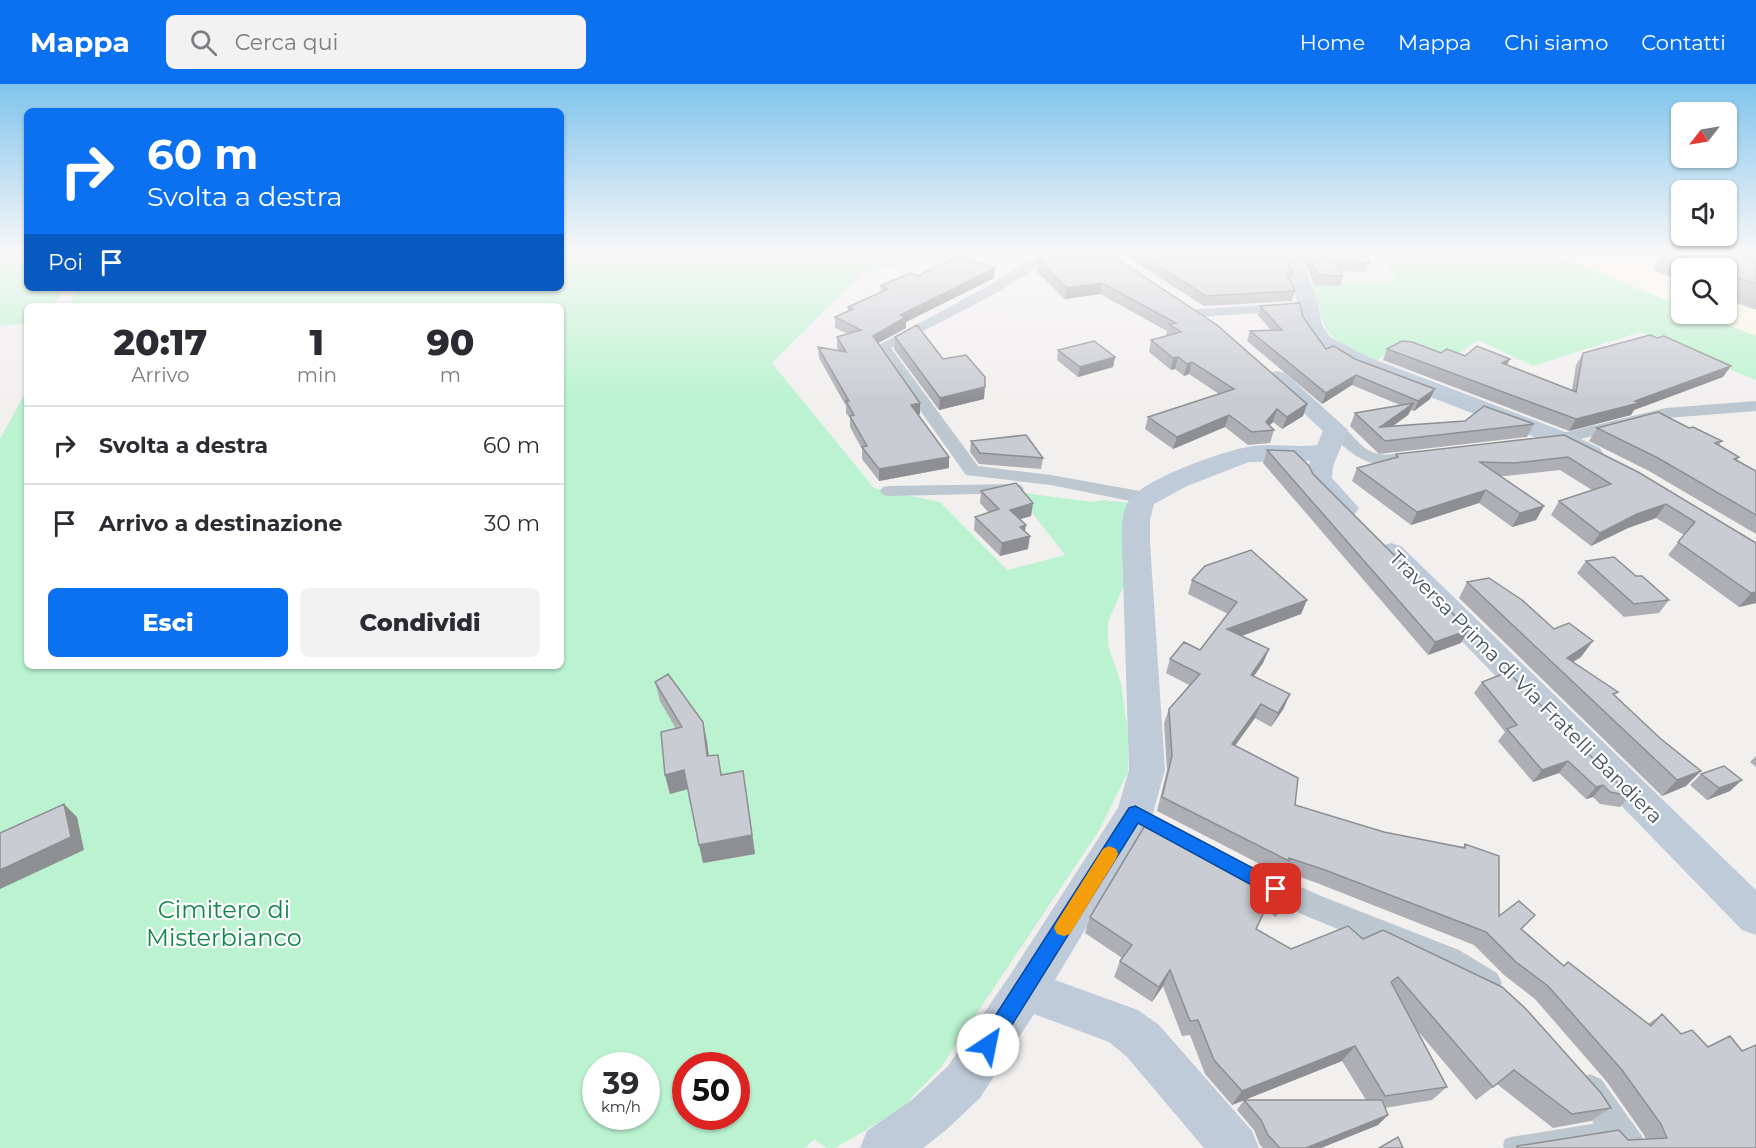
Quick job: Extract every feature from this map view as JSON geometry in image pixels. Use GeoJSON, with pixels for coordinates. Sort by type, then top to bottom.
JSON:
{"type":"FeatureCollection","features":[{"type":"Feature","properties":{"kind":"main road"},"geometry":{"type":"LineString","coordinates":[[1180,302],[1222,330]]}},
{"type":"Feature","properties":{"kind":"main road"},"geometry":{"type":"LineString","coordinates":[[1307,302],[1312,325],[1323,341],[1335,349],[1368,365],[1564,440],[1610,463]]}},
{"type":"Feature","properties":{"kind":"main road"},"geometry":{"type":"LineString","coordinates":[[884,1148],[929,1115],[964,1082],[1025,990],[1145,819],[1147,770],[1136,543],[1137,516],[1145,498],[1204,469],[1250,454],[1311,455],[1342,445],[1266,369]]}},
{"type":"Feature","properties":{"kind":"main road","name":"Traversa Prima di Via Fratelli Bandiera"},"geometry":{"type":"LineString","coordinates":[[1342,445],[1320,466],[1319,480],[1756,917]]}},
{"type":"Feature","properties":{"kind":"main road"},"geometry":{"type":"LineString","coordinates":[[1025,990],[1123,1025],[1143,1041],[1235,1148]]}},
{"type":"Feature","properties":{"kind":"street"},"geometry":{"type":"LineString","coordinates":[[969,302],[882,347],[972,471],[1051,480],[1145,498]]}},
{"type":"Feature","properties":{"kind":"street"},"geometry":{"type":"LineString","coordinates":[[1198,313],[1308,306]]}},
{"type":"Feature","properties":{"kind":"street"},"geometry":{"type":"LineString","coordinates":[[1522,445],[1564,440],[1666,412],[1756,406]]}},
{"type":"Feature","properties":{"kind":"street"},"geometry":{"type":"LineString","coordinates":[[1342,445],[1378,461],[1435,455]]}},
{"type":"Feature","properties":{"kind":"street"},"geometry":{"type":"LineString","coordinates":[[890,491],[1018,488],[1077,494],[1100,489]]}},
{"type":"Feature","properties":{"kind":"street"},"geometry":{"type":"LineString","coordinates":[[1236,868],[1316,907],[1449,960],[1503,996]]}},
{"type":"Feature","properties":{"kind":"street"},"geometry":{"type":"LineString","coordinates":[[1572,1069],[1594,1094],[1623,1138]]}},
{"type":"Feature","properties":{"kind":"lane"},"geometry":{"type":"LineString","coordinates":[[1511,1145],[1623,1138]]}},
{"type":"Feature","properties":{"kind":"shaded area"},"geometry":{"type":"Polygon","coordinates":[[[1737,302],[1756,302],[1756,336],[1725,324],[1737,324],[1737,302]]]}},
{"type":"Feature","properties":{"kind":"green space"},"geometry":{"type":"Polygon","coordinates":[[[0,302],[56,302],[24,303],[24,323],[0,326],[0,302]]]}},
{"type":"Feature","properties":{"kind":"green space","name":"Cimitero di Misterbianco"},"geometry":{"type":"Polygon","coordinates":[[[833,302],[772,363],[874,488],[940,502],[1007,570],[1065,555],[1016,492],[1093,502],[1102,500],[1130,503],[1124,585],[1108,622],[1108,645],[1121,683],[1128,733],[1128,772],[1100,829],[941,1067],[900,1110],[835,1148],[827,1148],[814,1139],[805,1148],[0,1148],[0,439],[24,395],[24,669],[564,669],[564,303],[70,303],[833,302]]]}},
{"type":"Feature","properties":{"kind":"green space"},"geometry":{"type":"Polygon","coordinates":[[[1317,302],[1670,302],[1671,324],[1725,324],[1756,336],[1756,380],[1640,332],[1533,366],[1478,340],[1454,357],[1404,344],[1375,361],[1345,346],[1329,333],[1324,325],[1317,302]]]}},
{"type":"Feature","properties":{"kind":"building"},"geometry":{"type":"Polygon","coordinates":[[[860,302],[927,302],[900,315],[906,317],[873,336],[920,403],[911,405],[949,457],[879,469],[862,447],[867,446],[850,416],[854,415],[846,401],[849,401],[818,347],[846,352],[837,337],[861,330],[835,317],[853,309],[848,307],[860,302]]]}},
{"type":"Feature","properties":{"kind":"building"},"geometry":{"type":"Polygon","coordinates":[[[1137,302],[1182,302],[1217,325],[1307,404],[1287,417],[1277,409],[1266,422],[1274,430],[1252,432],[1229,415],[1177,437],[1148,417],[1234,389],[1192,362],[1187,364],[1178,357],[1173,358],[1151,340],[1181,332],[1169,324],[1176,323],[1137,302]]]}},
{"type":"Feature","properties":{"kind":"building"},"geometry":{"type":"Polygon","coordinates":[[[1300,303],[1303,317],[1326,349],[1334,346],[1355,359],[1435,389],[1418,401],[1356,375],[1326,393],[1250,331],[1282,330],[1260,306],[1300,303]]]}},
{"type":"Feature","properties":{"kind":"building"},"geometry":{"type":"Polygon","coordinates":[[[917,325],[943,359],[966,355],[985,377],[985,387],[940,398],[895,337],[917,325]]]}},
{"type":"Feature","properties":{"kind":"building"},"geometry":{"type":"Polygon","coordinates":[[[1650,335],[1657,338],[1664,336],[1731,366],[1635,401],[1639,403],[1576,419],[1387,349],[1402,341],[1412,342],[1441,353],[1447,349],[1465,356],[1477,346],[1510,359],[1502,363],[1576,392],[1583,353],[1650,335]]]}},
{"type":"Feature","properties":{"kind":"building"},"geometry":{"type":"Polygon","coordinates":[[[1094,341],[1115,357],[1080,367],[1058,350],[1094,341]]]}},
{"type":"Feature","properties":{"kind":"building"},"geometry":{"type":"Polygon","coordinates":[[[1414,403],[1380,427],[1465,421],[1484,406],[1534,424],[1385,441],[1355,413],[1414,403]]]}},
{"type":"Feature","properties":{"kind":"building"},"geometry":{"type":"Polygon","coordinates":[[[1658,412],[1722,441],[1715,443],[1739,457],[1734,459],[1756,471],[1756,515],[1658,458],[1597,428],[1658,412]]]}},
{"type":"Feature","properties":{"kind":"building"},"geometry":{"type":"Polygon","coordinates":[[[1026,435],[1043,458],[980,453],[971,441],[1026,435]]]}},
{"type":"Feature","properties":{"kind":"building"},"geometry":{"type":"Polygon","coordinates":[[[1564,435],[1638,472],[1756,543],[1756,592],[1751,593],[1678,542],[1695,522],[1666,504],[1637,514],[1600,533],[1559,501],[1611,484],[1568,457],[1514,463],[1480,462],[1544,506],[1520,513],[1486,490],[1417,512],[1357,468],[1398,457],[1396,454],[1564,435]]]}},
{"type":"Feature","properties":{"kind":"building"},"geometry":{"type":"Polygon","coordinates":[[[1267,450],[1294,451],[1309,466],[1313,474],[1469,630],[1435,642],[1267,450]]]}},
{"type":"Feature","properties":{"kind":"building"},"geometry":{"type":"Polygon","coordinates":[[[1016,483],[1033,503],[1010,510],[1026,525],[1020,527],[1030,536],[1002,543],[975,517],[999,509],[981,491],[1016,483]]]}},
{"type":"Feature","properties":{"kind":"building"},"geometry":{"type":"Polygon","coordinates":[[[1251,550],[1307,600],[1227,629],[1269,649],[1251,675],[1290,694],[1278,713],[1261,704],[1232,744],[1298,778],[1295,805],[1384,832],[1465,848],[1465,844],[1499,856],[1499,916],[1519,901],[1535,915],[1521,929],[1564,966],[1568,962],[1651,1026],[1662,1014],[1681,1034],[1692,1030],[1708,1047],[1730,1036],[1742,1051],[1756,1045],[1756,1148],[1518,1148],[1517,1146],[1619,1130],[1628,1140],[1667,1138],[1661,1124],[1622,1070],[1548,986],[1516,962],[1486,932],[1325,870],[1289,858],[1289,861],[1162,797],[1172,756],[1169,709],[1200,674],[1170,659],[1184,642],[1200,650],[1237,602],[1192,580],[1205,566],[1251,550]]]}},
{"type":"Feature","properties":{"kind":"building"},"geometry":{"type":"Polygon","coordinates":[[[1614,557],[1636,576],[1642,576],[1669,600],[1634,604],[1586,561],[1614,557]]]}},
{"type":"Feature","properties":{"kind":"building"},"geometry":{"type":"Polygon","coordinates":[[[1489,578],[1522,600],[1554,629],[1569,623],[1593,641],[1567,658],[1618,692],[1613,694],[1661,739],[1701,771],[1677,780],[1467,582],[1489,578]]]}},
{"type":"Feature","properties":{"kind":"building"},"geometry":{"type":"Polygon","coordinates":[[[1508,672],[1630,796],[1610,792],[1603,785],[1596,787],[1568,761],[1542,770],[1507,729],[1517,725],[1482,682],[1508,672]]]}},
{"type":"Feature","properties":{"kind":"building"},"geometry":{"type":"Polygon","coordinates":[[[668,674],[703,722],[707,756],[718,755],[721,775],[743,771],[752,835],[699,845],[684,770],[665,775],[661,732],[682,727],[655,682],[668,674]]]}},
{"type":"Feature","properties":{"kind":"building"},"geometry":{"type":"Polygon","coordinates":[[[1724,766],[1742,780],[1719,788],[1701,774],[1724,766]]]}},
{"type":"Feature","properties":{"kind":"building"},"geometry":{"type":"Polygon","coordinates":[[[64,804],[71,837],[0,870],[0,833],[64,804]]]}},
{"type":"Feature","properties":{"kind":"building"},"geometry":{"type":"Polygon","coordinates":[[[1150,817],[1287,888],[1286,901],[1273,893],[1256,929],[1291,949],[1348,926],[1363,939],[1383,930],[1502,987],[1526,1009],[1601,1093],[1611,1108],[1572,1114],[1514,1070],[1493,1087],[1398,977],[1391,982],[1447,1087],[1385,1096],[1355,1046],[1242,1091],[1214,1060],[1198,1020],[1190,1021],[1170,970],[1159,987],[1120,961],[1132,945],[1090,917],[1150,817]]]}},
{"type":"Feature","properties":{"kind":"building"},"geometry":{"type":"Polygon","coordinates":[[[1244,1100],[1382,1100],[1388,1115],[1306,1148],[1280,1148],[1244,1100]]]}},
{"type":"Feature","properties":{"kind":"building"},"geometry":{"type":"Polygon","coordinates":[[[1398,1137],[1403,1148],[1379,1148],[1398,1137]]]}},
{"type":"Feature","properties":{"kind":"slow traffic"},"geometry":{"type":"LineString","coordinates":[[1064,928],[1109,854]]}},
{"type":"Feature","properties":{"kind":"route"},"geometry":{"type":"LineString","coordinates":[[988,1045],[1025,990],[1135,813],[1276,889]]}}]}
